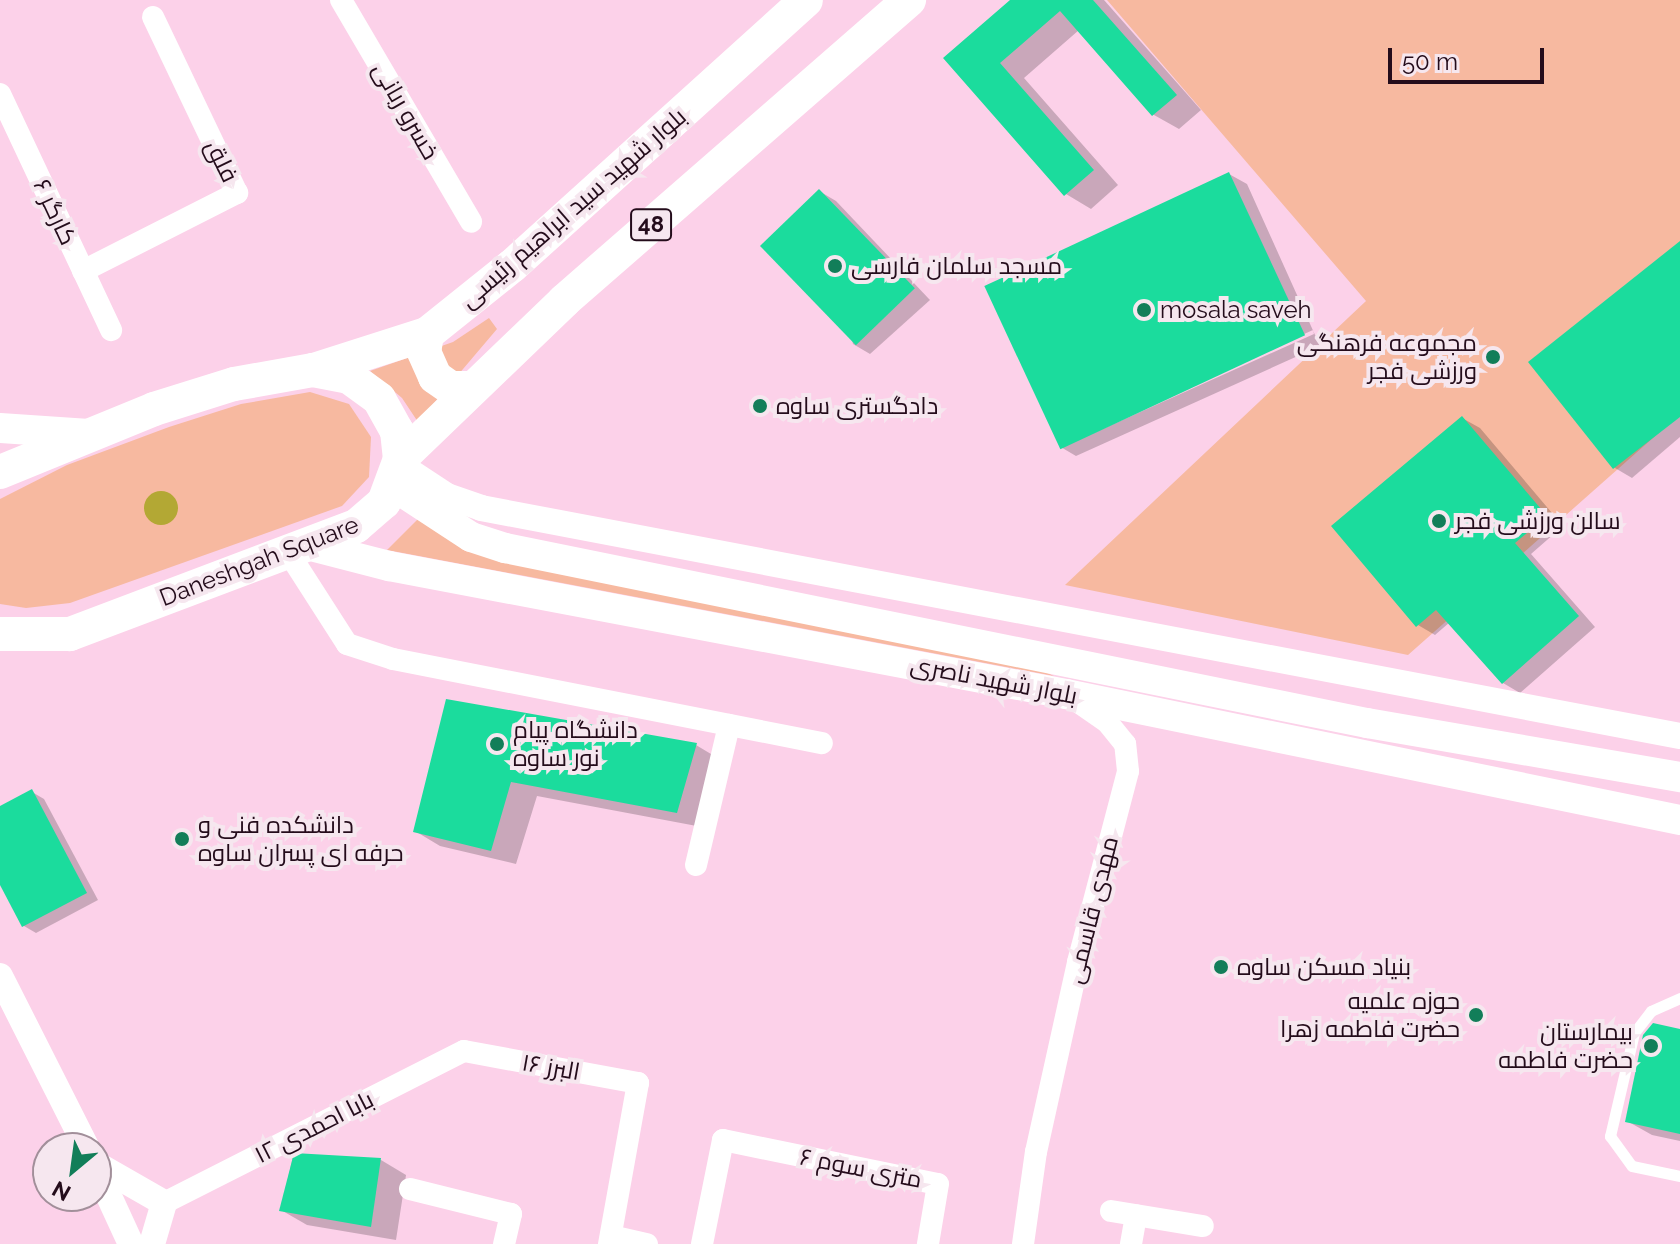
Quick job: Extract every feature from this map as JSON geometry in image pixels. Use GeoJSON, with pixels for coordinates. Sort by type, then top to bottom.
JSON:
{"type":"FeatureCollection","features":[{"type":"Feature","properties":{"kind":"main road","name":"بلوار شهید سید ابراهیم رئیسی"},"geometry":{"type":"LineString","coordinates":[[313,370],[427,334],[512,266],[806,0]]}},
{"type":"Feature","properties":{"kind":"main road","name":"48"},"geometry":{"type":"LineString","coordinates":[[398,470],[468,388],[909,0]]}},
{"type":"Feature","properties":{"kind":"main road"},"geometry":{"type":"LineString","coordinates":[[427,334],[424,352],[435,377],[451,388],[468,388]]}},
{"type":"Feature","properties":{"kind":"main road","name":"48"},"geometry":{"type":"LineString","coordinates":[[0,472],[89,434],[234,384],[313,370],[349,377],[379,399],[397,431],[398,470]]}},
{"type":"Feature","properties":{"kind":"main road"},"geometry":{"type":"LineString","coordinates":[[0,428],[89,434]]}},
{"type":"Feature","properties":{"kind":"main road","name":"Daneshgah Square"},"geometry":{"type":"LineString","coordinates":[[0,634],[70,634],[298,549],[364,521],[398,470]]}},
{"type":"Feature","properties":{"kind":"main road","name":"بلوار شهید ناصری"},"geometry":{"type":"LineString","coordinates":[[398,470],[471,537],[505,548],[1367,723],[1680,777]]}},
{"type":"Feature","properties":{"kind":"main road","name":"بلوار شهید ناصری"},"geometry":{"type":"LineString","coordinates":[[298,549],[1066,694],[1680,820]]}},
{"type":"Feature","properties":{"kind":"main road","name":"48"},"geometry":{"type":"LineString","coordinates":[[0,657],[70,634]]}},
{"type":"Feature","properties":{"kind":"street","name":"خسرو ربانی"},"geometry":{"type":"LineString","coordinates":[[341,0],[471,222]]}},
{"type":"Feature","properties":{"kind":"street","name":"فلق"},"geometry":{"type":"LineString","coordinates":[[83,271],[237,193],[153,17]]}},
{"type":"Feature","properties":{"kind":"street","name":"کارگر ۶"},"geometry":{"type":"LineString","coordinates":[[0,94],[111,330]]}},
{"type":"Feature","properties":{"kind":"street"},"geometry":{"type":"LineString","coordinates":[[398,470],[447,496],[481,508],[1680,736]]}},
{"type":"Feature","properties":{"kind":"street"},"geometry":{"type":"LineString","coordinates":[[298,549],[347,644],[393,659],[822,743]]}},
{"type":"Feature","properties":{"kind":"street","name":"مهدی قاسمی"},"geometry":{"type":"LineString","coordinates":[[1023,1244],[1036,1152],[1129,758],[1107,722],[1066,694]]}},
{"type":"Feature","properties":{"kind":"street"},"geometry":{"type":"LineString","coordinates":[[696,865],[729,725]]}},
{"type":"Feature","properties":{"kind":"street"},"geometry":{"type":"LineString","coordinates":[[0,976],[79,1132]]}},
{"type":"Feature","properties":{"kind":"street","name":"البرز ۱۶"},"geometry":{"type":"LineString","coordinates":[[464,1051],[638,1083],[610,1240]]}},
{"type":"Feature","properties":{"kind":"street","name":"بابا احمدی ۱۲"},"geometry":{"type":"LineString","coordinates":[[164,1203],[464,1051]]}},
{"type":"Feature","properties":{"kind":"street","name":"۶ متری سوم"},"geometry":{"type":"LineString","coordinates":[[702,1244],[723,1140],[938,1184],[928,1244]]}},
{"type":"Feature","properties":{"kind":"street"},"geometry":{"type":"LineString","coordinates":[[112,1175],[164,1203],[152,1244]]}},
{"type":"Feature","properties":{"kind":"street"},"geometry":{"type":"LineString","coordinates":[[410,1189],[511,1214],[504,1244]]}},
{"type":"Feature","properties":{"kind":"street"},"geometry":{"type":"LineString","coordinates":[[112,1202],[131,1244]]}},
{"type":"Feature","properties":{"kind":"street"},"geometry":{"type":"LineString","coordinates":[[1111,1211],[1203,1226]]}},
{"type":"Feature","properties":{"kind":"street"},"geometry":{"type":"LineString","coordinates":[[1131,1244],[1136,1215]]}},
{"type":"Feature","properties":{"kind":"street"},"geometry":{"type":"LineString","coordinates":[[610,1240],[647,1244]]}},
{"type":"Feature","properties":{"kind":"lane"},"geometry":{"type":"LineString","coordinates":[[1680,998],[1651,1011],[1634,1033],[1610,1136],[1632,1166],[1680,1176]]}},
{"type":"Feature","properties":{"kind":"shaded area","name":"مجموعه فرهنگی ورزشی فجر"},"geometry":{"type":"Polygon","coordinates":[[[1107,0],[1680,0],[1680,414],[1408,655],[1065,585],[1366,301],[1107,0]]]}},
{"type":"Feature","properties":{"kind":"shaded area"},"geometry":{"type":"Polygon","coordinates":[[[489,318],[497,329],[418,422],[402,398],[370,371],[453,342],[489,318]]]}},
{"type":"Feature","properties":{"kind":"shaded area"},"geometry":{"type":"Polygon","coordinates":[[[310,392],[349,404],[371,437],[369,477],[342,506],[70,603],[26,608],[0,604],[0,499],[67,465],[169,427],[241,404],[310,392]]]}},
{"type":"Feature","properties":{"kind":"shaded area"},"geometry":{"type":"Polygon","coordinates":[[[161,491],[173,496],[178,508],[173,520],[161,525],[149,520],[144,508],[149,496],[161,491]]]}},
{"type":"Feature","properties":{"kind":"shaded area"},"geometry":{"type":"Polygon","coordinates":[[[418,519],[1018,660],[1054,676],[387,550],[418,519]]]}},
{"type":"Feature","properties":{"kind":"building"},"geometry":{"type":"Polygon","coordinates":[[[1010,0],[1093,0],[1177,95],[1152,116],[1060,11],[1000,63],[1094,170],[1064,196],[943,58],[1010,0]]]}},
{"type":"Feature","properties":{"kind":"building","name":"mosala saveh"},"geometry":{"type":"Polygon","coordinates":[[[1229,172],[1305,335],[1060,449],[984,286],[1229,172]]]}},
{"type":"Feature","properties":{"kind":"building","name":"مسجد سلمان فارسی"},"geometry":{"type":"Polygon","coordinates":[[[819,189],[915,288],[856,345],[760,246],[819,189]]]}},
{"type":"Feature","properties":{"kind":"building"},"geometry":{"type":"Polygon","coordinates":[[[1680,241],[1680,417],[1613,469],[1528,362],[1680,241]]]}},
{"type":"Feature","properties":{"kind":"building","name":"سالن ورزشی فجر"},"geometry":{"type":"Polygon","coordinates":[[[1462,416],[1547,516],[1515,543],[1579,616],[1502,684],[1436,610],[1416,627],[1331,526],[1462,416]]]}},
{"type":"Feature","properties":{"kind":"building"},"geometry":{"type":"Polygon","coordinates":[[[446,699],[697,743],[677,813],[511,782],[491,851],[413,832],[446,699]]]}},
{"type":"Feature","properties":{"kind":"building"},"geometry":{"type":"Polygon","coordinates":[[[32,789],[87,893],[22,927],[0,885],[0,806],[32,789]]]}},
{"type":"Feature","properties":{"kind":"building"},"geometry":{"type":"Polygon","coordinates":[[[1653,1023],[1680,1029],[1680,1134],[1625,1122],[1643,1035],[1653,1023]]]}},
{"type":"Feature","properties":{"kind":"building"},"geometry":{"type":"Polygon","coordinates":[[[294,1153],[381,1158],[371,1227],[279,1211],[294,1153]]]}},
{"type":"Feature","properties":{"kind":"place","name":"مسجد سلمان فارسی"},"geometry":{"type":"Point","coordinates":[835,266]}},
{"type":"Feature","properties":{"kind":"place","name":"mosala saveh"},"geometry":{"type":"Point","coordinates":[1144,310]}},
{"type":"Feature","properties":{"kind":"place","name":"مجموعه فرهنگی ورزشی فجر"},"geometry":{"type":"Point","coordinates":[1493,357]}},
{"type":"Feature","properties":{"kind":"place","name":"دادگستری ساوه"},"geometry":{"type":"Point","coordinates":[760,406]}},
{"type":"Feature","properties":{"kind":"place","name":"سالن ورزشی فجر"},"geometry":{"type":"Point","coordinates":[1439,521]}},
{"type":"Feature","properties":{"kind":"place","name":"دانشگاه پیام نور ساوه"},"geometry":{"type":"Point","coordinates":[497,744]}},
{"type":"Feature","properties":{"kind":"place","name":"دانشکده فنی و حرفه ای پسران ساوه"},"geometry":{"type":"Point","coordinates":[182,839]}},
{"type":"Feature","properties":{"kind":"place","name":"بنیاد مسکن ساوه"},"geometry":{"type":"Point","coordinates":[1221,967]}},
{"type":"Feature","properties":{"kind":"place","name":"حوزه علمیه حضرت فاطمه زهرا"},"geometry":{"type":"Point","coordinates":[1476,1015]}},
{"type":"Feature","properties":{"kind":"place","name":"بیمارستان حضرت فاطمه"},"geometry":{"type":"Point","coordinates":[1651,1046]}}]}
